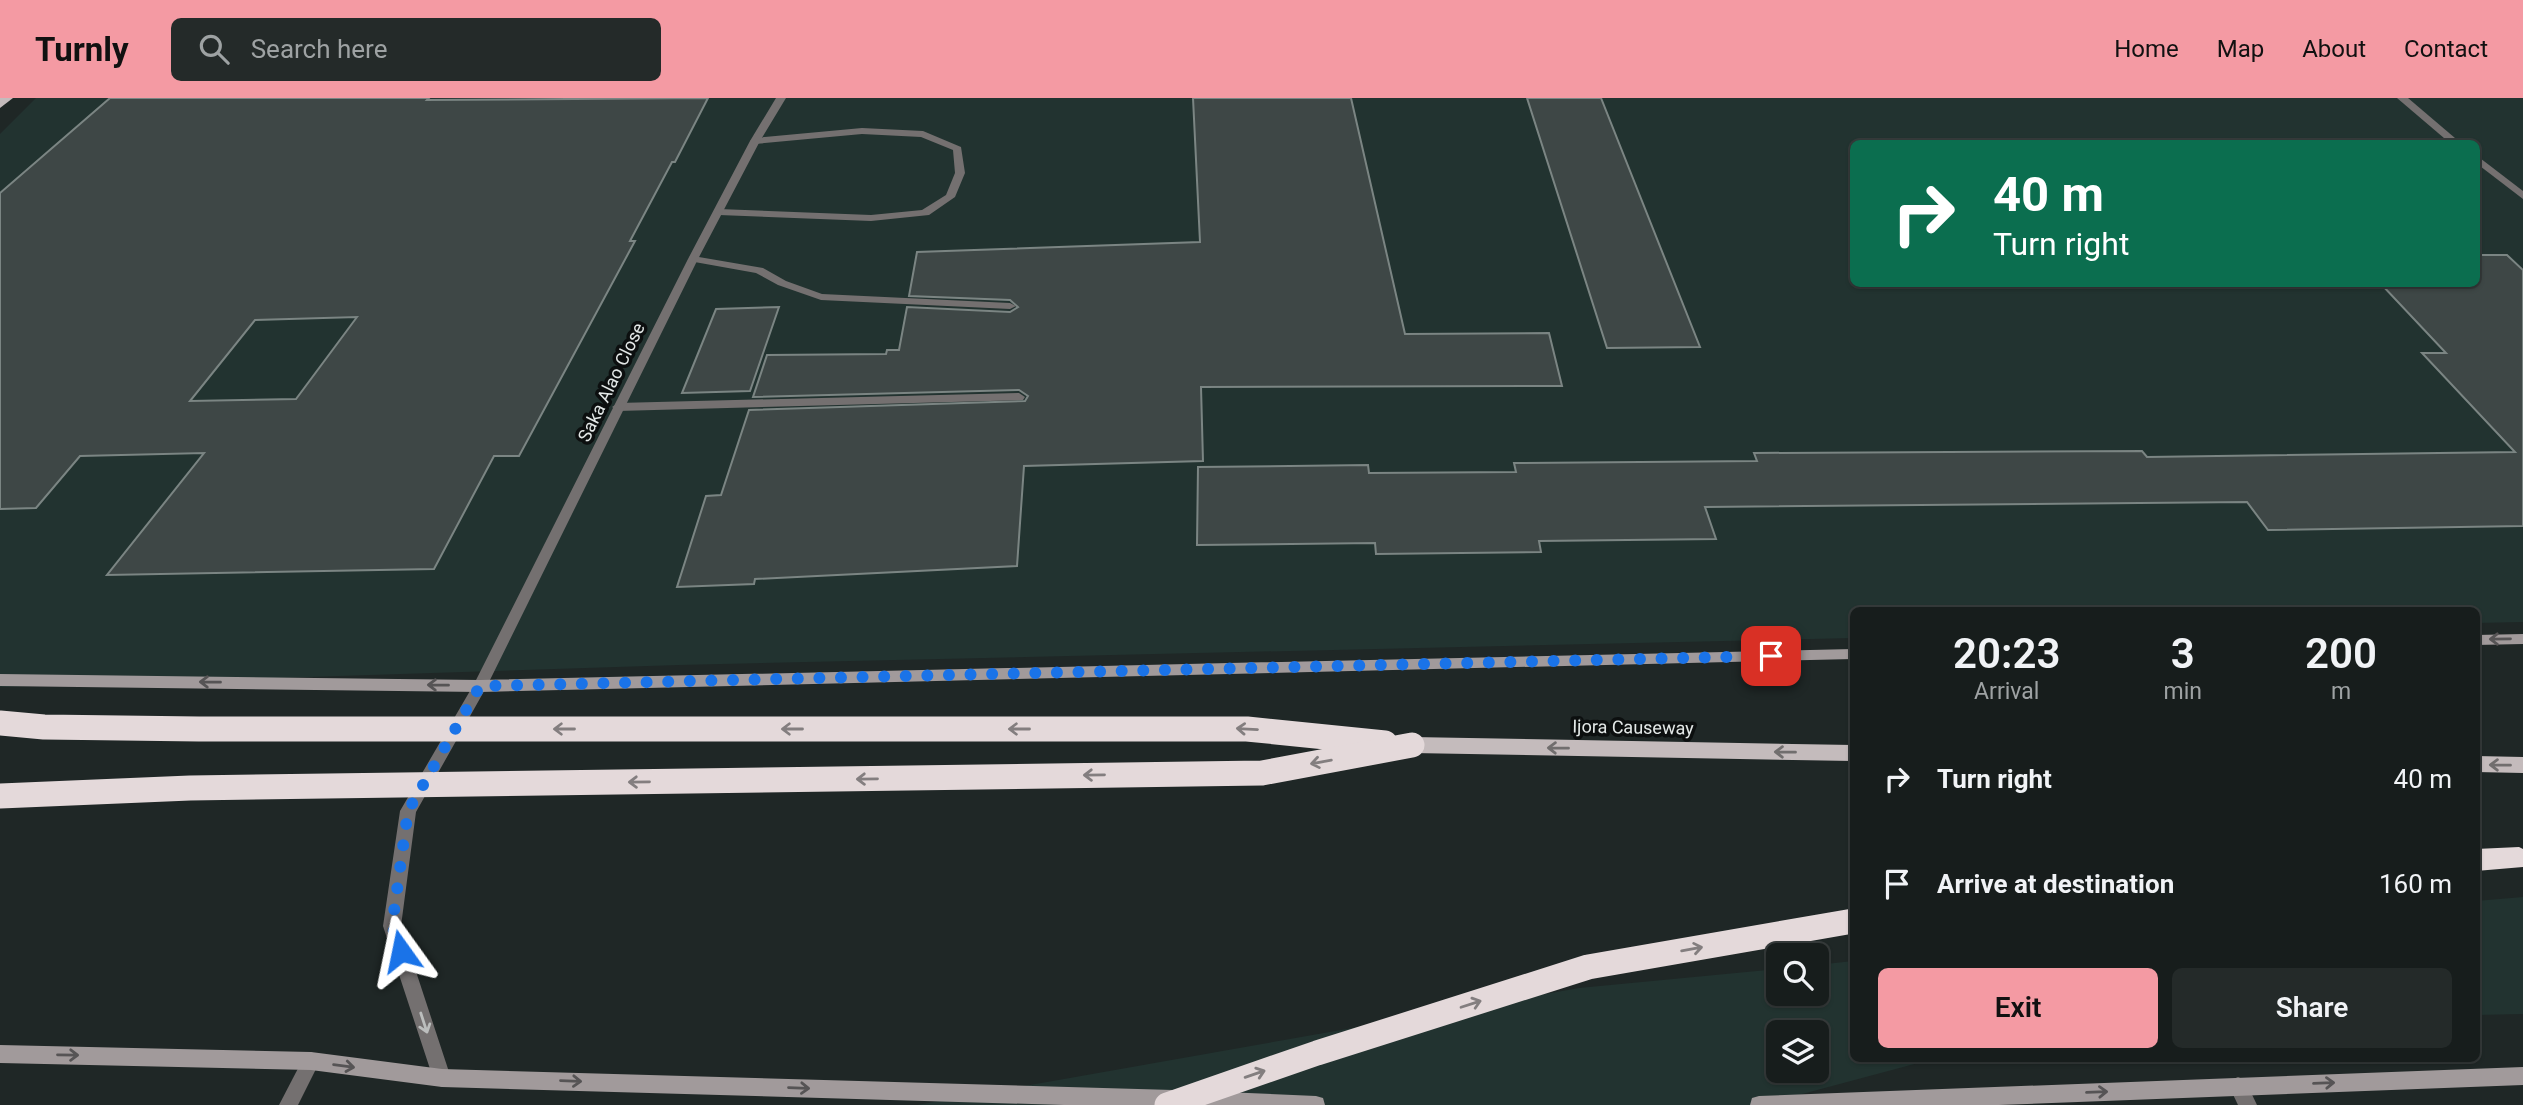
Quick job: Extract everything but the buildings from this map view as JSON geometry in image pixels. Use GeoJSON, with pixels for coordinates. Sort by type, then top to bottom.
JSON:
{"type":"FeatureCollection","features":[{"type":"Feature","properties":{"kind":"highway"},"geometry":{"type":"LineString","coordinates":[[0,723],[44,727],[186,729],[1247,729],[1412,745]]}},
{"type":"Feature","properties":{"kind":"highway"},"geometry":{"type":"LineString","coordinates":[[0,796],[190,788],[1262,773],[1412,745]]}},
{"type":"Feature","properties":{"kind":"highway"},"geometry":{"type":"LineString","coordinates":[[2480,860],[2521,858]]}},
{"type":"Feature","properties":{"kind":"highway"},"geometry":{"type":"LineString","coordinates":[[1172,1103],[1317,1053],[1588,967],[1850,922]]}},
{"type":"Feature","properties":{"kind":"main road"},"geometry":{"type":"LineString","coordinates":[[0,105],[7,98]]}},
{"type":"Feature","properties":{"kind":"main road","name":"Ijora Causeway"},"geometry":{"type":"LineString","coordinates":[[1412,745],[1850,753]]}},
{"type":"Feature","properties":{"kind":"main road"},"geometry":{"type":"LineString","coordinates":[[2480,764],[2523,765]]}},
{"type":"Feature","properties":{"kind":"street","name":"Saka Alao Close"},"geometry":{"type":"LineString","coordinates":[[442,1078],[392,926],[408,811],[480,686],[693,259],[755,141],[781,98]]}},
{"type":"Feature","properties":{"kind":"street"},"geometry":{"type":"LineString","coordinates":[[2402,98],[2453,140]]}},
{"type":"Feature","properties":{"kind":"street"},"geometry":{"type":"LineString","coordinates":[[719,212],[871,218],[925,214],[950,197],[960,173],[958,149],[923,134],[862,131],[755,141]]}},
{"type":"Feature","properties":{"kind":"street"},"geometry":{"type":"LineString","coordinates":[[2480,161],[2523,196]]}},
{"type":"Feature","properties":{"kind":"street"},"geometry":{"type":"LineString","coordinates":[[693,259],[759,270],[782,283],[821,297],[1010,306]]}},
{"type":"Feature","properties":{"kind":"street"},"geometry":{"type":"LineString","coordinates":[[618,407],[1019,397]]}},
{"type":"Feature","properties":{"kind":"street"},"geometry":{"type":"LineString","coordinates":[[2480,640],[2523,639]]}},
{"type":"Feature","properties":{"kind":"street"},"geometry":{"type":"LineString","coordinates":[[0,680],[480,686],[1850,654]]}},
{"type":"Feature","properties":{"kind":"street"},"geometry":{"type":"LineString","coordinates":[[0,1054],[311,1061],[442,1078],[1172,1103],[1316,1105]]}},
{"type":"Feature","properties":{"kind":"street"},"geometry":{"type":"LineString","coordinates":[[288,1105],[311,1061]]}},
{"type":"Feature","properties":{"kind":"street"},"geometry":{"type":"LineString","coordinates":[[1759,1105],[2523,1076]]}},
{"type":"Feature","properties":{"kind":"street"},"geometry":{"type":"LineString","coordinates":[[2238,1087],[2248,1105]]}},
{"type":"Feature","properties":{"kind":"shaded area"},"geometry":{"type":"Polygon","coordinates":[[[36,98],[2523,98],[2523,622],[2480,623],[2480,607],[1850,607],[1850,638],[679,665],[0,687],[0,134],[36,98]]]}},
{"type":"Feature","properties":{"kind":"shaded area"},"geometry":{"type":"Polygon","coordinates":[[[2523,897],[2523,1014],[2480,1015],[2480,901],[2523,897]]]}},
{"type":"Feature","properties":{"kind":"shaded area"},"geometry":{"type":"Polygon","coordinates":[[[1850,961],[1850,1062],[1922,1062],[1761,1105],[917,1105],[1579,988],[1766,970],[1766,1006],[1829,1006],[1829,964],[1850,961]]]}},
{"type":"Feature","properties":{"kind":"route"},"geometry":{"type":"LineString","coordinates":[[401,951],[392,926],[408,811],[480,686],[1771,656]]}}]}
